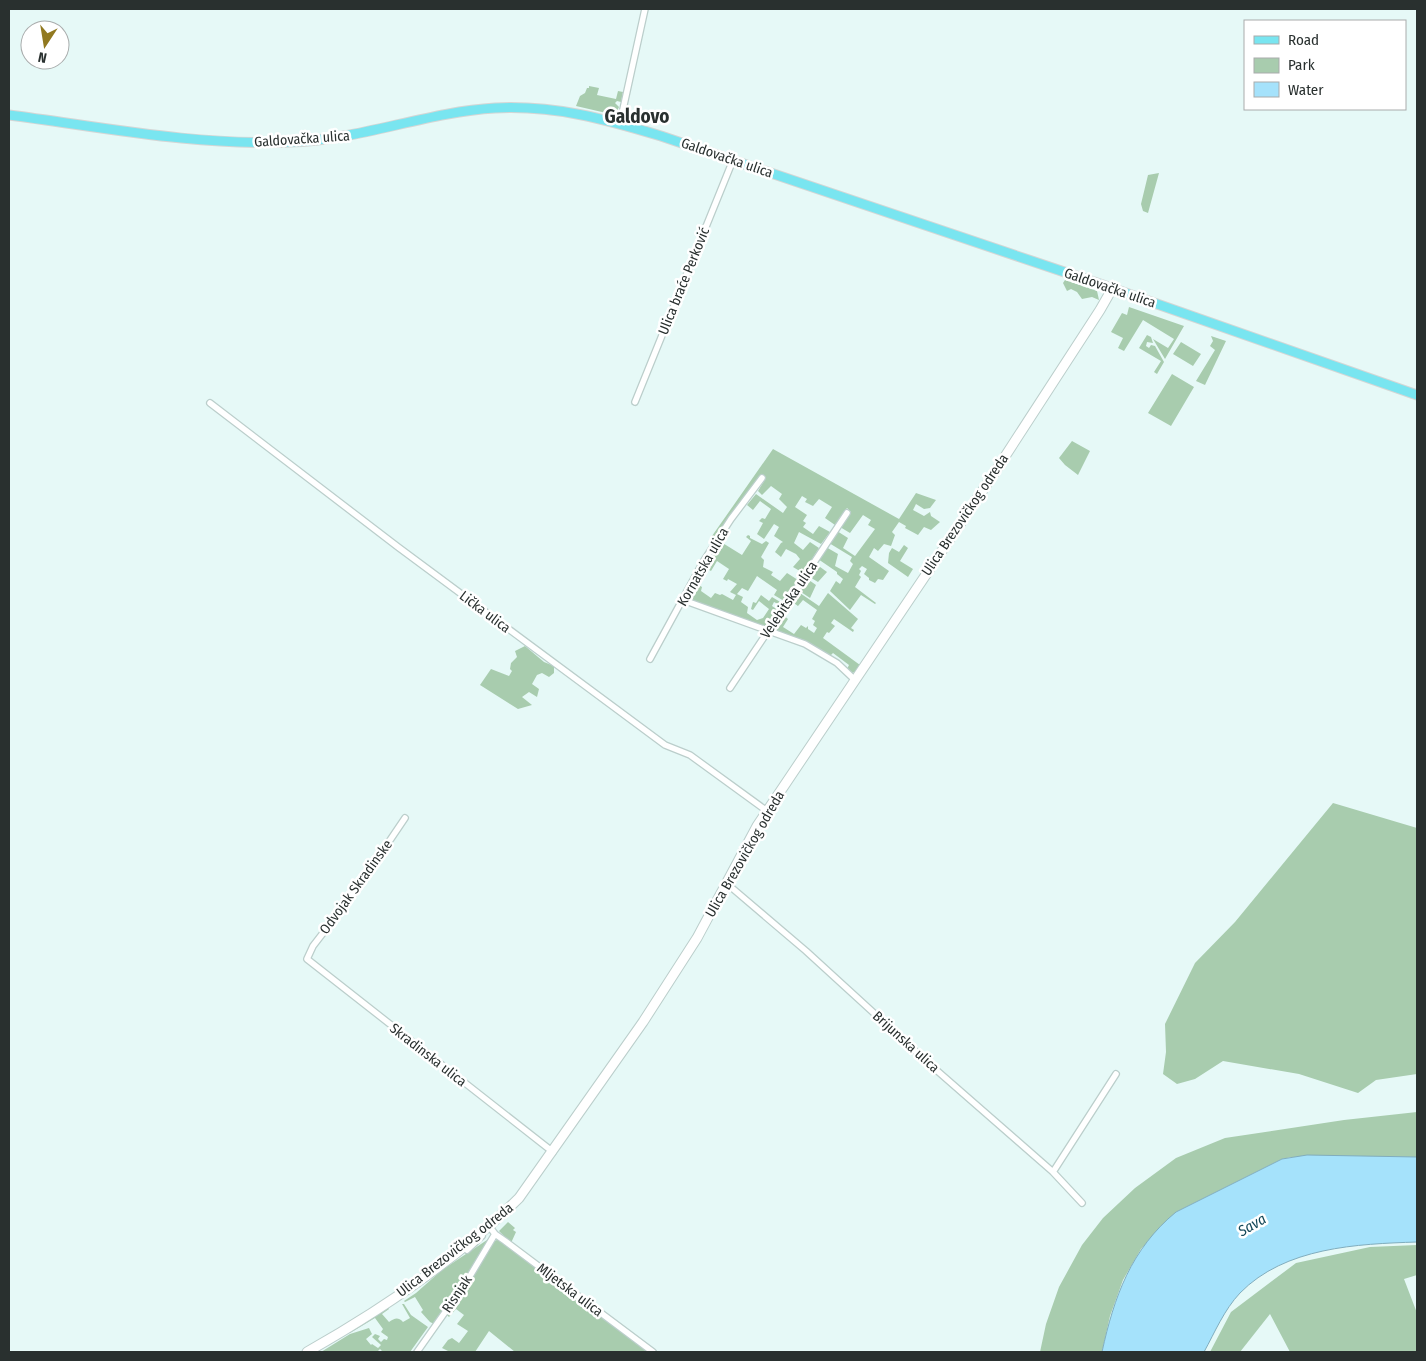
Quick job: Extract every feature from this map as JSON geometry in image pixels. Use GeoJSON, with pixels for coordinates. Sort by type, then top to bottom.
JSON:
{"type":"FeatureCollection","features":[{"type":"Feature","properties":{"kind":"main road","name":"Galdovačka ulica"},"geometry":{"type":"LineString","coordinates":[[9,115],[174,137],[256,143],[326,140],[467,111],[495,108],[559,110],[590,115],[733,160],[1417,395]]}},
{"type":"Feature","properties":{"kind":"main road","name":"Ulica Brezovičkog odreda"},"geometry":{"type":"LineString","coordinates":[[308,1352],[389,1302],[444,1262],[488,1227],[519,1198],[643,1022],[697,938],[767,811],[991,478],[1112,289]]}},
{"type":"Feature","properties":{"kind":"street"},"geometry":{"type":"LineString","coordinates":[[620,123],[645,9]]}},
{"type":"Feature","properties":{"kind":"street","name":"Ulica braće Perković"},"geometry":{"type":"LineString","coordinates":[[635,402],[733,160]]}},
{"type":"Feature","properties":{"kind":"street","name":"Lička ulica"},"geometry":{"type":"LineString","coordinates":[[210,403],[398,547],[665,745],[690,755],[767,811]]}},
{"type":"Feature","properties":{"kind":"street","name":"Kornatska ulica"},"geometry":{"type":"LineString","coordinates":[[650,659],[703,562],[731,519],[762,478]]}},
{"type":"Feature","properties":{"kind":"street","name":"Velebitska ulica"},"geometry":{"type":"LineString","coordinates":[[730,688],[847,513]]}},
{"type":"Feature","properties":{"kind":"street"},"geometry":{"type":"LineString","coordinates":[[683,600],[750,623],[768,632],[786,636],[824,654],[855,680]]}},
{"type":"Feature","properties":{"kind":"street","name":"Odvojak Skradinske"},"geometry":{"type":"LineString","coordinates":[[307,956],[405,818]]}},
{"type":"Feature","properties":{"kind":"street","name":"Brijunska ulica"},"geometry":{"type":"LineString","coordinates":[[726,885],[732,888],[806,951],[934,1068],[1053,1172],[1082,1203]]}},
{"type":"Feature","properties":{"kind":"street","name":"Skradinska ulica"},"geometry":{"type":"LineString","coordinates":[[307,956],[311,963],[553,1152]]}},
{"type":"Feature","properties":{"kind":"street"},"geometry":{"type":"LineString","coordinates":[[1053,1172],[1116,1074]]}},
{"type":"Feature","properties":{"kind":"street","name":"Mljetska ulica"},"geometry":{"type":"LineString","coordinates":[[488,1227],[653,1352]]}},
{"type":"Feature","properties":{"kind":"street","name":"Risnjak"},"geometry":{"type":"LineString","coordinates":[[416,1352],[467,1281],[496,1234]]}},
{"type":"Feature","properties":{"kind":"green space"},"geometry":{"type":"Polygon","coordinates":[[[589,86],[599,88],[597,95],[616,99],[618,91],[623,92],[621,102],[617,101],[615,103],[619,107],[615,115],[576,106],[580,96],[585,93],[589,86]]]}},
{"type":"Feature","properties":{"kind":"green space"},"geometry":{"type":"Polygon","coordinates":[[[1159,173],[1148,213],[1143,211],[1141,204],[1148,175],[1159,173]]]}},
{"type":"Feature","properties":{"kind":"green space"},"geometry":{"type":"Polygon","coordinates":[[[1065,280],[1097,291],[1099,300],[1092,297],[1082,299],[1077,292],[1071,289],[1067,291],[1063,283],[1065,280]]]}},
{"type":"Feature","properties":{"kind":"green space"},"geometry":{"type":"Polygon","coordinates":[[[1129,307],[1184,326],[1165,359],[1153,339],[1168,348],[1174,339],[1143,320],[1124,351],[1118,348],[1123,338],[1111,332],[1122,313],[1127,315],[1129,307]]]}},
{"type":"Feature","properties":{"kind":"green space"},"geometry":{"type":"Polygon","coordinates":[[[1147,335],[1151,337],[1153,343],[1147,342],[1146,346],[1149,348],[1151,345],[1155,346],[1164,362],[1157,374],[1154,372],[1161,361],[1139,348],[1147,335]]]}},
{"type":"Feature","properties":{"kind":"green space"},"geometry":{"type":"Polygon","coordinates":[[[1211,336],[1226,341],[1205,385],[1196,381],[1215,350],[1210,346],[1213,341],[1211,336]]]}},
{"type":"Feature","properties":{"kind":"green space"},"geometry":{"type":"Polygon","coordinates":[[[1181,342],[1201,354],[1193,366],[1173,354],[1181,342]]]}},
{"type":"Feature","properties":{"kind":"green space"},"geometry":{"type":"Polygon","coordinates":[[[1172,374],[1194,387],[1171,426],[1148,413],[1172,374]]]}},
{"type":"Feature","properties":{"kind":"green space"},"geometry":{"type":"Polygon","coordinates":[[[1072,441],[1090,451],[1078,475],[1059,458],[1072,441]]]}},
{"type":"Feature","properties":{"kind":"green space"},"geometry":{"type":"Polygon","coordinates":[[[773,449],[899,519],[916,493],[936,500],[930,508],[924,509],[916,504],[913,510],[924,516],[930,512],[931,516],[940,522],[931,530],[924,527],[918,535],[905,528],[906,526],[899,522],[892,532],[895,535],[891,546],[884,544],[878,551],[874,548],[869,557],[889,571],[883,580],[878,579],[875,583],[864,574],[867,569],[862,566],[859,569],[861,577],[855,587],[875,604],[861,595],[850,610],[830,591],[836,581],[840,584],[843,579],[837,572],[818,559],[826,547],[838,554],[835,566],[848,573],[853,564],[850,561],[852,557],[829,543],[837,531],[848,538],[843,548],[855,556],[875,529],[868,525],[871,520],[863,515],[850,533],[840,527],[851,512],[847,508],[835,525],[825,518],[832,507],[819,499],[813,506],[805,502],[807,499],[802,496],[795,507],[807,515],[803,521],[806,523],[803,527],[813,534],[819,526],[830,532],[821,544],[799,532],[794,543],[803,550],[810,542],[819,548],[803,573],[793,567],[800,559],[796,554],[786,549],[781,557],[775,552],[783,542],[774,536],[779,527],[774,524],[764,539],[757,534],[763,523],[759,521],[762,518],[765,519],[771,509],[760,501],[753,510],[747,505],[756,494],[783,513],[787,507],[779,499],[782,494],[771,486],[762,495],[758,491],[764,481],[760,479],[716,538],[712,536],[773,449]]]}},
{"type":"Feature","properties":{"kind":"green space"},"geometry":{"type":"Polygon","coordinates":[[[748,535],[762,544],[766,541],[769,543],[761,557],[764,560],[763,567],[773,572],[771,575],[780,581],[787,573],[798,580],[784,601],[774,595],[777,590],[757,576],[748,591],[742,588],[737,594],[743,597],[741,602],[748,607],[747,613],[757,620],[763,618],[769,609],[759,601],[753,610],[751,609],[753,602],[756,603],[761,595],[769,601],[772,597],[782,603],[780,605],[774,602],[772,606],[778,610],[765,627],[689,599],[695,583],[702,587],[701,591],[711,598],[715,593],[722,594],[733,600],[736,595],[730,592],[737,584],[728,579],[727,581],[723,579],[729,569],[717,561],[711,571],[704,567],[721,542],[742,555],[751,541],[746,537],[748,535]]]}},
{"type":"Feature","properties":{"kind":"green space"},"geometry":{"type":"Polygon","coordinates":[[[904,545],[908,548],[900,561],[913,569],[908,577],[888,563],[889,553],[892,548],[899,552],[904,545]]]}},
{"type":"Feature","properties":{"kind":"green space"},"geometry":{"type":"Polygon","coordinates":[[[816,564],[827,572],[818,582],[808,576],[816,564]]]}},
{"type":"Feature","properties":{"kind":"green space"},"geometry":{"type":"Polygon","coordinates":[[[806,578],[816,585],[810,598],[798,590],[806,578]]]}},
{"type":"Feature","properties":{"kind":"green space"},"geometry":{"type":"Polygon","coordinates":[[[797,591],[819,606],[828,593],[858,619],[851,628],[854,630],[853,632],[834,619],[831,623],[835,626],[823,638],[860,665],[856,672],[851,673],[847,669],[849,665],[833,653],[829,657],[775,630],[774,627],[782,614],[788,619],[783,627],[794,634],[801,625],[806,628],[808,626],[808,629],[814,633],[817,628],[813,625],[815,621],[812,619],[817,610],[803,600],[798,606],[791,601],[797,591]]]}},
{"type":"Feature","properties":{"kind":"green space"},"geometry":{"type":"Polygon","coordinates":[[[525,646],[544,662],[554,666],[554,673],[549,677],[542,673],[537,675],[532,684],[539,689],[537,697],[529,692],[522,697],[532,705],[518,709],[480,685],[491,669],[509,676],[512,671],[510,669],[511,663],[517,657],[515,651],[525,646]]]}},
{"type":"Feature","properties":{"kind":"green space"},"geometry":{"type":"Polygon","coordinates":[[[1333,803],[1417,828],[1417,1074],[1376,1080],[1358,1093],[1299,1074],[1223,1061],[1195,1079],[1177,1084],[1163,1074],[1166,1052],[1165,1024],[1195,963],[1235,922],[1333,803]]]}},
{"type":"Feature","properties":{"kind":"green space"},"geometry":{"type":"Polygon","coordinates":[[[1417,1112],[1417,1157],[1292,1157],[1282,1159],[1176,1212],[1141,1249],[1123,1280],[1110,1316],[1102,1352],[1040,1352],[1046,1324],[1059,1287],[1082,1245],[1103,1218],[1135,1188],[1176,1158],[1225,1138],[1344,1120],[1417,1112]]]}},
{"type":"Feature","properties":{"kind":"green space"},"geometry":{"type":"Polygon","coordinates":[[[508,1222],[515,1228],[513,1230],[516,1232],[511,1243],[499,1231],[508,1222]]]}},
{"type":"Feature","properties":{"kind":"green space"},"geometry":{"type":"Polygon","coordinates":[[[490,1238],[434,1324],[421,1312],[423,1310],[415,1297],[404,1301],[442,1270],[490,1238]]]}},
{"type":"Feature","properties":{"kind":"green space"},"geometry":{"type":"Polygon","coordinates":[[[498,1239],[649,1352],[515,1352],[489,1331],[475,1352],[450,1352],[442,1348],[452,1338],[459,1343],[468,1331],[457,1324],[464,1315],[456,1309],[449,1317],[446,1314],[494,1242],[498,1239]]]}},
{"type":"Feature","properties":{"kind":"green space"},"geometry":{"type":"Polygon","coordinates":[[[1417,1245],[1417,1275],[1404,1279],[1417,1313],[1417,1352],[1290,1352],[1270,1314],[1240,1352],[1210,1352],[1231,1312],[1296,1263],[1370,1247],[1417,1245]]]}},
{"type":"Feature","properties":{"kind":"green space"},"geometry":{"type":"Polygon","coordinates":[[[402,1304],[404,1304],[411,1315],[428,1327],[410,1352],[383,1352],[380,1349],[378,1351],[380,1352],[321,1352],[350,1334],[369,1328],[372,1334],[366,1339],[371,1345],[378,1348],[381,1345],[372,1337],[375,1334],[380,1336],[378,1339],[381,1342],[384,1339],[387,1340],[388,1337],[381,1332],[383,1329],[375,1318],[349,1332],[388,1307],[389,1309],[382,1314],[389,1322],[400,1319],[403,1322],[410,1318],[402,1304]]]}},
{"type":"Feature","properties":{"kind":"water","name":"Sava"},"geometry":{"type":"Polygon","coordinates":[[[1307,1155],[1417,1157],[1417,1242],[1346,1247],[1300,1257],[1278,1266],[1258,1278],[1240,1293],[1220,1321],[1204,1352],[1102,1352],[1112,1312],[1127,1275],[1136,1258],[1160,1226],[1176,1212],[1282,1159],[1307,1155]]]}},
{"type":"Feature","properties":{"kind":"district","name":"Galdovo"},"geometry":{"type":"Point","coordinates":[637,116]}}]}
